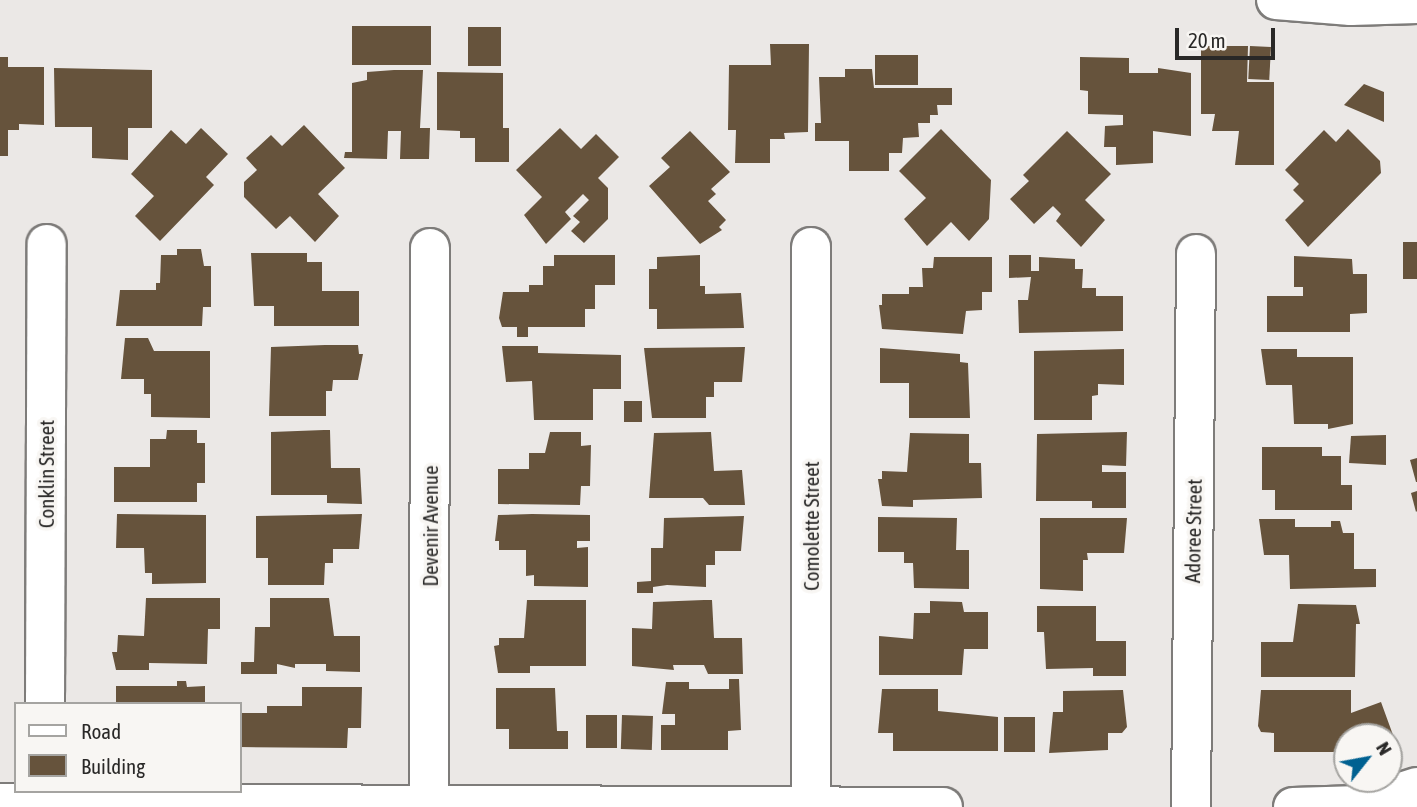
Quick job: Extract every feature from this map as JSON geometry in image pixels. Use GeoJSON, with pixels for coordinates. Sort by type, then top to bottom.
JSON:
{"type":"FeatureCollection","features":[{"type":"Feature","properties":{"kind":"street"},"geometry":{"type":"LineString","coordinates":[[1276,0],[1351,6],[1417,4]]}},
{"type":"Feature","properties":{"kind":"street","name":"Conklin Street"},"geometry":{"type":"LineString","coordinates":[[45,702],[47,244]]}},
{"type":"Feature","properties":{"kind":"street","name":"Comolette Street"},"geometry":{"type":"LineString","coordinates":[[811,247],[811,806]]}},
{"type":"Feature","properties":{"kind":"street","name":"Devenir Avenue"},"geometry":{"type":"LineString","coordinates":[[429,805],[430,248]]}},
{"type":"Feature","properties":{"kind":"street","name":"Adoree Street"},"geometry":{"type":"LineString","coordinates":[[1191,807],[1196,254]]}},
{"type":"Feature","properties":{"kind":"street"},"geometry":{"type":"LineString","coordinates":[[1293,807],[1360,805],[1417,787]]}},
{"type":"Feature","properties":{"kind":"street"},"geometry":{"type":"LineString","coordinates":[[0,803],[45,797],[429,805],[943,807]]}},
{"type":"Feature","properties":{"kind":"building"},"geometry":{"type":"Polygon","coordinates":[[[352,26],[431,26],[431,65],[352,65],[352,26]]]}},
{"type":"Feature","properties":{"kind":"building"},"geometry":{"type":"Polygon","coordinates":[[[468,27],[501,27],[501,66],[468,66],[468,27]]]}},
{"type":"Feature","properties":{"kind":"building"},"geometry":{"type":"Polygon","coordinates":[[[770,44],[809,44],[808,132],[784,133],[785,139],[770,139],[770,163],[735,163],[736,130],[728,130],[729,65],[771,65],[770,44]]]}},
{"type":"Feature","properties":{"kind":"building"},"geometry":{"type":"Polygon","coordinates":[[[1201,46],[1248,46],[1247,82],[1274,82],[1274,165],[1235,165],[1239,131],[1212,131],[1215,114],[1201,114],[1201,46]]]}},
{"type":"Feature","properties":{"kind":"building"},"geometry":{"type":"Polygon","coordinates":[[[1250,46],[1271,47],[1269,80],[1248,79],[1250,46]]]}},
{"type":"Feature","properties":{"kind":"building"},"geometry":{"type":"Polygon","coordinates":[[[875,55],[918,55],[918,85],[875,85],[875,55]]]}},
{"type":"Feature","properties":{"kind":"building"},"geometry":{"type":"Polygon","coordinates":[[[0,57],[8,57],[8,67],[44,67],[44,125],[19,124],[19,130],[8,130],[8,156],[0,156],[0,57]]]}},
{"type":"Feature","properties":{"kind":"building"},"geometry":{"type":"Polygon","coordinates":[[[1080,57],[1129,58],[1129,73],[1158,73],[1158,68],[1191,73],[1191,136],[1153,131],[1153,163],[1116,165],[1116,147],[1104,147],[1105,126],[1123,125],[1123,115],[1088,114],[1088,91],[1080,90],[1080,57]]]}},
{"type":"Feature","properties":{"kind":"building"},"geometry":{"type":"Polygon","coordinates":[[[54,68],[152,70],[152,128],[128,128],[128,160],[92,158],[92,127],[55,127],[54,68]]]}},
{"type":"Feature","properties":{"kind":"building"},"geometry":{"type":"Polygon","coordinates":[[[845,69],[872,69],[874,88],[952,88],[952,105],[937,105],[938,115],[930,115],[930,123],[918,123],[919,137],[903,138],[902,153],[889,153],[889,171],[849,171],[849,141],[815,141],[815,123],[821,123],[819,77],[845,77],[845,69]]]}},
{"type":"Feature","properties":{"kind":"building"},"geometry":{"type":"Polygon","coordinates":[[[423,70],[420,128],[430,128],[429,159],[400,159],[401,131],[388,131],[387,159],[344,158],[345,152],[352,152],[352,83],[367,80],[367,72],[423,70]]]}},
{"type":"Feature","properties":{"kind":"building"},"geometry":{"type":"Polygon","coordinates":[[[437,72],[503,73],[503,128],[509,128],[509,162],[475,162],[475,138],[460,138],[460,131],[437,130],[437,72]]]}},
{"type":"Feature","properties":{"kind":"building"},"geometry":{"type":"Polygon","coordinates":[[[1364,84],[1384,92],[1384,122],[1344,105],[1364,84]]]}},
{"type":"Feature","properties":{"kind":"building"},"geometry":{"type":"Polygon","coordinates":[[[304,125],[345,168],[318,194],[339,216],[315,242],[290,216],[276,229],[244,197],[244,182],[257,170],[246,158],[271,135],[282,146],[304,125]]]}},
{"type":"Feature","properties":{"kind":"building"},"geometry":{"type":"Polygon","coordinates":[[[201,128],[228,154],[206,177],[214,185],[160,241],[135,216],[154,196],[131,174],[171,130],[186,144],[201,128]]]}},
{"type":"Feature","properties":{"kind":"building"},"geometry":{"type":"Polygon","coordinates":[[[560,128],[581,149],[596,134],[619,157],[598,178],[608,188],[608,219],[584,243],[571,231],[580,222],[573,216],[589,200],[583,194],[565,212],[571,219],[546,244],[524,215],[542,197],[516,170],[560,128]]]}},
{"type":"Feature","properties":{"kind":"building"},"geometry":{"type":"Polygon","coordinates":[[[941,129],[991,180],[989,219],[969,241],[951,222],[927,246],[904,219],[926,198],[899,171],[941,129]]]}},
{"type":"Feature","properties":{"kind":"building"},"geometry":{"type":"Polygon","coordinates":[[[1348,129],[1380,161],[1381,173],[1308,247],[1285,220],[1304,201],[1293,190],[1299,184],[1285,170],[1324,130],[1336,142],[1348,129]]]}},
{"type":"Feature","properties":{"kind":"building"},"geometry":{"type":"Polygon","coordinates":[[[690,131],[730,172],[711,189],[716,194],[708,201],[726,220],[719,227],[722,230],[700,244],[649,186],[670,167],[661,158],[690,131]]]}},
{"type":"Feature","properties":{"kind":"building"},"geometry":{"type":"Polygon","coordinates":[[[1067,131],[1111,174],[1085,200],[1105,220],[1081,247],[1056,221],[1061,214],[1053,206],[1034,224],[1010,199],[1029,181],[1023,175],[1067,131]]]}},
{"type":"Feature","properties":{"kind":"building"},"geometry":{"type":"Polygon","coordinates":[[[1403,242],[1417,242],[1417,279],[1403,279],[1403,242]]]}},
{"type":"Feature","properties":{"kind":"building"},"geometry":{"type":"Polygon","coordinates":[[[177,249],[201,249],[204,266],[211,266],[211,307],[203,307],[202,326],[116,326],[120,290],[156,290],[156,283],[160,283],[161,255],[177,255],[177,249]]]}},
{"type":"Feature","properties":{"kind":"building"},"geometry":{"type":"Polygon","coordinates":[[[251,253],[307,253],[307,262],[322,262],[322,291],[359,291],[359,326],[274,326],[274,306],[254,306],[251,253]]]}},
{"type":"Feature","properties":{"kind":"building"},"geometry":{"type":"Polygon","coordinates":[[[554,255],[615,255],[615,285],[595,285],[595,309],[585,309],[585,327],[528,327],[528,337],[517,337],[517,327],[502,327],[499,318],[503,292],[529,292],[529,285],[543,285],[543,266],[554,266],[554,255]]]}},
{"type":"Feature","properties":{"kind":"building"},"geometry":{"type":"Polygon","coordinates":[[[700,255],[700,286],[705,286],[705,294],[741,293],[744,328],[657,329],[657,309],[649,309],[649,269],[657,269],[657,257],[700,255]]]}},
{"type":"Feature","properties":{"kind":"building"},"geometry":{"type":"Polygon","coordinates":[[[1009,255],[1031,255],[1031,271],[1039,271],[1039,257],[1075,259],[1075,269],[1083,269],[1082,288],[1096,288],[1096,296],[1123,296],[1123,331],[1019,333],[1018,300],[1028,300],[1031,277],[1009,278],[1009,255]]]}},
{"type":"Feature","properties":{"kind":"building"},"geometry":{"type":"Polygon","coordinates":[[[1294,256],[1352,259],[1353,274],[1367,274],[1367,313],[1350,314],[1350,332],[1267,332],[1267,296],[1303,296],[1303,287],[1294,287],[1294,256]]]}},
{"type":"Feature","properties":{"kind":"building"},"geometry":{"type":"Polygon","coordinates":[[[934,257],[992,257],[992,292],[982,292],[982,310],[966,311],[963,334],[882,329],[879,305],[882,305],[882,294],[909,294],[909,287],[923,287],[922,268],[933,268],[934,257]]]}},
{"type":"Feature","properties":{"kind":"building"},"geometry":{"type":"Polygon","coordinates":[[[125,338],[148,338],[154,351],[210,351],[210,418],[151,417],[151,394],[144,394],[144,379],[121,379],[125,338]]]}},
{"type":"Feature","properties":{"kind":"building"},"geometry":{"type":"Polygon","coordinates":[[[358,345],[359,354],[363,354],[358,380],[333,380],[332,391],[326,391],[326,416],[269,416],[271,347],[358,345]]]}},
{"type":"Feature","properties":{"kind":"building"},"geometry":{"type":"Polygon","coordinates":[[[502,346],[538,346],[538,353],[621,355],[621,389],[593,389],[593,420],[534,420],[532,381],[506,382],[502,346]]]}},
{"type":"Feature","properties":{"kind":"building"},"geometry":{"type":"Polygon","coordinates":[[[745,347],[742,382],[714,382],[714,397],[706,397],[706,418],[652,418],[644,348],[745,347]]]}},
{"type":"Feature","properties":{"kind":"building"},"geometry":{"type":"Polygon","coordinates":[[[880,348],[960,354],[960,362],[968,363],[970,418],[909,418],[909,383],[880,383],[880,348]]]}},
{"type":"Feature","properties":{"kind":"building"},"geometry":{"type":"Polygon","coordinates":[[[1124,349],[1124,385],[1098,384],[1098,395],[1092,396],[1092,420],[1034,420],[1034,351],[1124,349]]]}},
{"type":"Feature","properties":{"kind":"building"},"geometry":{"type":"Polygon","coordinates":[[[1261,349],[1297,349],[1297,357],[1353,357],[1353,424],[1328,429],[1328,424],[1294,424],[1292,385],[1266,385],[1261,349]]]}},
{"type":"Feature","properties":{"kind":"building"},"geometry":{"type":"Polygon","coordinates":[[[624,401],[642,401],[642,422],[624,422],[624,401]]]}},
{"type":"Feature","properties":{"kind":"building"},"geometry":{"type":"Polygon","coordinates":[[[167,430],[197,430],[197,443],[205,443],[205,483],[197,483],[197,502],[114,502],[114,467],[150,467],[150,439],[166,439],[167,430]]]}},
{"type":"Feature","properties":{"kind":"building"},"geometry":{"type":"Polygon","coordinates":[[[330,430],[331,468],[360,468],[362,504],[327,503],[327,495],[271,495],[271,432],[330,430]]]}},
{"type":"Feature","properties":{"kind":"building"},"geometry":{"type":"Polygon","coordinates":[[[550,432],[581,432],[581,446],[591,445],[590,486],[581,486],[580,505],[498,504],[498,469],[529,469],[529,453],[545,453],[550,432]]]}},
{"type":"Feature","properties":{"kind":"building"},"geometry":{"type":"Polygon","coordinates":[[[711,432],[714,471],[742,470],[745,505],[709,505],[703,498],[649,498],[654,433],[711,432]]]}},
{"type":"Feature","properties":{"kind":"building"},"geometry":{"type":"Polygon","coordinates":[[[1127,432],[1126,466],[1102,465],[1102,472],[1126,472],[1126,508],[1092,508],[1092,501],[1036,501],[1037,434],[1127,432]]]}},
{"type":"Feature","properties":{"kind":"building"},"geometry":{"type":"Polygon","coordinates":[[[910,433],[969,434],[969,463],[981,463],[982,498],[913,500],[913,507],[882,506],[878,479],[882,479],[882,471],[907,472],[910,433]]]}},
{"type":"Feature","properties":{"kind":"building"},"geometry":{"type":"Polygon","coordinates":[[[1386,435],[1386,465],[1349,463],[1351,436],[1386,435]]]}},
{"type":"Feature","properties":{"kind":"building"},"geometry":{"type":"Polygon","coordinates":[[[1262,447],[1322,447],[1322,456],[1341,456],[1341,485],[1352,485],[1352,510],[1275,510],[1275,490],[1262,490],[1262,447]]]}},
{"type":"Feature","properties":{"kind":"building"},"geometry":{"type":"Polygon","coordinates":[[[1417,458],[1417,482],[1416,482],[1410,460],[1417,458]]]}},
{"type":"Feature","properties":{"kind":"building"},"geometry":{"type":"Polygon","coordinates":[[[1417,491],[1417,511],[1416,512],[1411,493],[1417,491]]]}},
{"type":"Feature","properties":{"kind":"building"},"geometry":{"type":"Polygon","coordinates":[[[117,514],[206,515],[206,583],[152,584],[152,573],[145,573],[144,548],[116,548],[117,514]]]}},
{"type":"Feature","properties":{"kind":"building"},"geometry":{"type":"Polygon","coordinates":[[[362,514],[359,549],[333,549],[333,563],[325,563],[324,585],[268,585],[268,558],[256,558],[256,516],[362,514]]]}},
{"type":"Feature","properties":{"kind":"building"},"geometry":{"type":"Polygon","coordinates":[[[498,515],[590,515],[590,541],[577,541],[577,548],[588,547],[588,587],[534,586],[534,575],[526,576],[526,550],[499,550],[499,541],[495,541],[498,515]]]}},
{"type":"Feature","properties":{"kind":"building"},"geometry":{"type":"Polygon","coordinates":[[[744,516],[741,551],[715,551],[715,565],[706,565],[706,587],[667,585],[653,587],[653,593],[637,593],[637,582],[651,581],[651,548],[663,548],[664,518],[744,516]]]}},
{"type":"Feature","properties":{"kind":"building"},"geometry":{"type":"Polygon","coordinates":[[[878,517],[957,518],[956,550],[969,550],[969,589],[914,588],[913,563],[904,563],[904,552],[878,552],[878,517]]]}},
{"type":"Feature","properties":{"kind":"building"},"geometry":{"type":"Polygon","coordinates":[[[1040,518],[1127,518],[1124,553],[1087,553],[1088,560],[1083,560],[1083,591],[1040,589],[1040,518]]]}},
{"type":"Feature","properties":{"kind":"building"},"geometry":{"type":"Polygon","coordinates":[[[1259,519],[1295,519],[1295,527],[1331,527],[1331,521],[1340,521],[1343,533],[1354,533],[1354,569],[1376,569],[1376,587],[1290,589],[1289,555],[1264,555],[1259,519]]]}},
{"type":"Feature","properties":{"kind":"building"},"geometry":{"type":"Polygon","coordinates":[[[146,598],[220,598],[220,629],[208,629],[207,664],[149,663],[149,670],[116,670],[112,652],[117,652],[118,635],[144,636],[146,598]]]}},
{"type":"Feature","properties":{"kind":"building"},"geometry":{"type":"Polygon","coordinates":[[[270,598],[329,598],[334,636],[360,636],[360,672],[326,671],[326,664],[295,664],[295,668],[277,664],[277,674],[241,674],[241,662],[254,662],[255,627],[270,627],[270,598]]]}},
{"type":"Feature","properties":{"kind":"building"},"geometry":{"type":"Polygon","coordinates":[[[527,600],[586,600],[586,666],[530,666],[530,673],[498,673],[494,646],[499,645],[499,638],[524,638],[527,600]]]}},
{"type":"Feature","properties":{"kind":"building"},"geometry":{"type":"Polygon","coordinates":[[[712,600],[714,638],[742,638],[743,674],[708,674],[704,665],[673,665],[674,670],[632,666],[632,628],[652,629],[653,602],[712,600]]]}},
{"type":"Feature","properties":{"kind":"building"},"geometry":{"type":"Polygon","coordinates":[[[930,601],[962,602],[964,612],[988,612],[988,649],[964,649],[962,675],[879,675],[879,636],[913,639],[914,613],[930,613],[930,601]]]}},
{"type":"Feature","properties":{"kind":"building"},"geometry":{"type":"Polygon","coordinates":[[[1298,604],[1356,605],[1360,624],[1356,624],[1355,677],[1261,677],[1261,642],[1293,642],[1298,604]]]}},
{"type":"Feature","properties":{"kind":"building"},"geometry":{"type":"Polygon","coordinates":[[[1037,606],[1096,606],[1096,641],[1126,641],[1126,676],[1093,676],[1093,668],[1046,669],[1044,632],[1037,632],[1037,606]]]}},
{"type":"Feature","properties":{"kind":"building"},"geometry":{"type":"Polygon","coordinates":[[[729,679],[739,679],[741,730],[728,731],[728,750],[661,750],[661,725],[675,725],[675,714],[662,714],[666,682],[689,682],[689,689],[729,689],[729,679]]]}},
{"type":"Feature","properties":{"kind":"building"},"geometry":{"type":"Polygon","coordinates":[[[177,681],[186,681],[187,687],[205,686],[205,702],[116,702],[116,686],[177,686],[177,681]]]}},
{"type":"Feature","properties":{"kind":"building"},"geometry":{"type":"Polygon","coordinates":[[[302,687],[362,687],[361,728],[348,728],[347,748],[242,747],[242,713],[267,713],[267,706],[302,706],[302,687]]]}},
{"type":"Feature","properties":{"kind":"building"},"geometry":{"type":"Polygon","coordinates":[[[496,688],[555,688],[557,731],[568,731],[568,749],[509,749],[509,729],[496,729],[496,688]]]}},
{"type":"Feature","properties":{"kind":"building"},"geometry":{"type":"Polygon","coordinates":[[[882,689],[938,689],[938,711],[998,717],[998,751],[893,751],[893,733],[878,733],[882,689]]]}},
{"type":"Feature","properties":{"kind":"building"},"geometry":{"type":"Polygon","coordinates":[[[1123,690],[1127,727],[1122,733],[1108,733],[1108,750],[1049,753],[1053,712],[1063,712],[1063,691],[1123,690]]]}},
{"type":"Feature","properties":{"kind":"building"},"geometry":{"type":"Polygon","coordinates":[[[1261,690],[1351,690],[1351,713],[1381,702],[1389,723],[1333,723],[1333,752],[1274,752],[1274,733],[1261,732],[1258,726],[1261,690]]]}},
{"type":"Feature","properties":{"kind":"building"},"geometry":{"type":"Polygon","coordinates":[[[586,715],[617,715],[617,748],[586,748],[586,715]]]}},
{"type":"Feature","properties":{"kind":"building"},"geometry":{"type":"Polygon","coordinates":[[[622,715],[653,716],[652,750],[621,749],[622,715]]]}},
{"type":"Feature","properties":{"kind":"building"},"geometry":{"type":"Polygon","coordinates":[[[1004,717],[1035,717],[1035,752],[1004,752],[1004,717]]]}}]}
